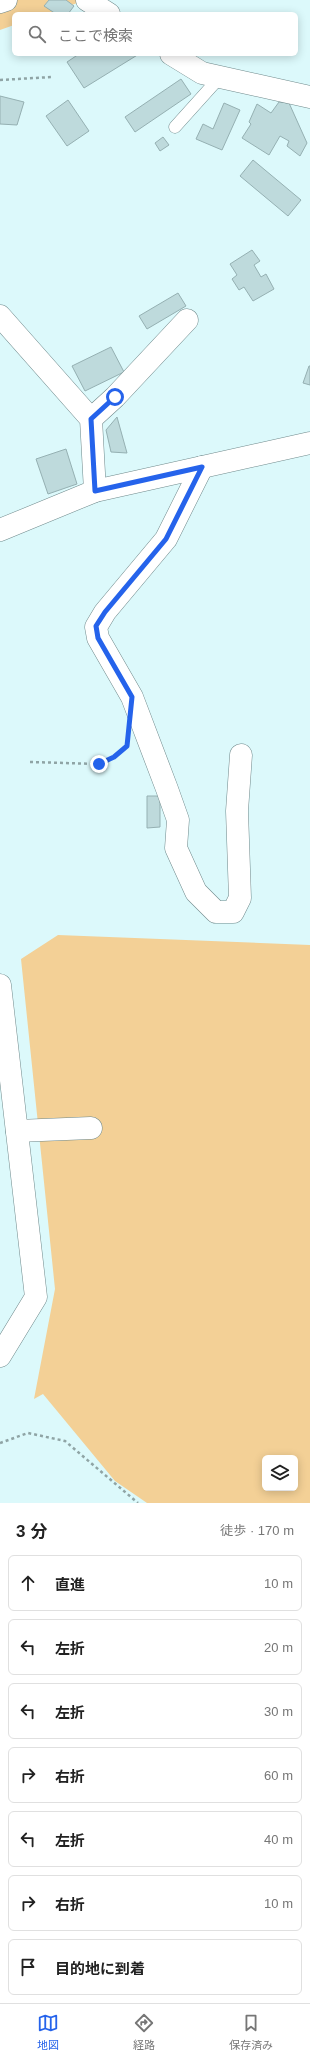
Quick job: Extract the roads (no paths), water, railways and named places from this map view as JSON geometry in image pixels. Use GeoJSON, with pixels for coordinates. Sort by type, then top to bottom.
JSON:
{"type":"FeatureCollection","features":[{"type":"Feature","properties":{"kind":"street"},"geometry":{"type":"LineString","coordinates":[[0,2],[6,0]]}},
{"type":"Feature","properties":{"kind":"street"},"geometry":{"type":"LineString","coordinates":[[87,0],[106,12]]}},
{"type":"Feature","properties":{"kind":"street"},"geometry":{"type":"LineString","coordinates":[[174,56],[202,73],[310,98]]}},
{"type":"Feature","properties":{"kind":"street"},"geometry":{"type":"LineString","coordinates":[[0,316],[91,419],[95,491]]}},
{"type":"Feature","properties":{"kind":"street"},"geometry":{"type":"LineString","coordinates":[[91,419],[115,397],[187,320]]}},
{"type":"Feature","properties":{"kind":"street"},"geometry":{"type":"LineString","coordinates":[[0,530],[95,491],[310,443]]}},
{"type":"Feature","properties":{"kind":"street"},"geometry":{"type":"LineString","coordinates":[[202,467],[166,539],[105,612],[96,626],[98,638],[132,697],[167,789],[178,820],[176,848],[196,892],[216,912],[233,912],[240,898],[237,811],[241,756]]}},
{"type":"Feature","properties":{"kind":"street"},"geometry":{"type":"LineString","coordinates":[[0,985],[36,1297],[0,1356]]}},
{"type":"Feature","properties":{"kind":"street"},"geometry":{"type":"LineString","coordinates":[[17,1130],[91,1128]]}},
{"type":"Feature","properties":{"kind":"lane"},"geometry":{"type":"LineString","coordinates":[[175,127],[220,77]]}}]}
